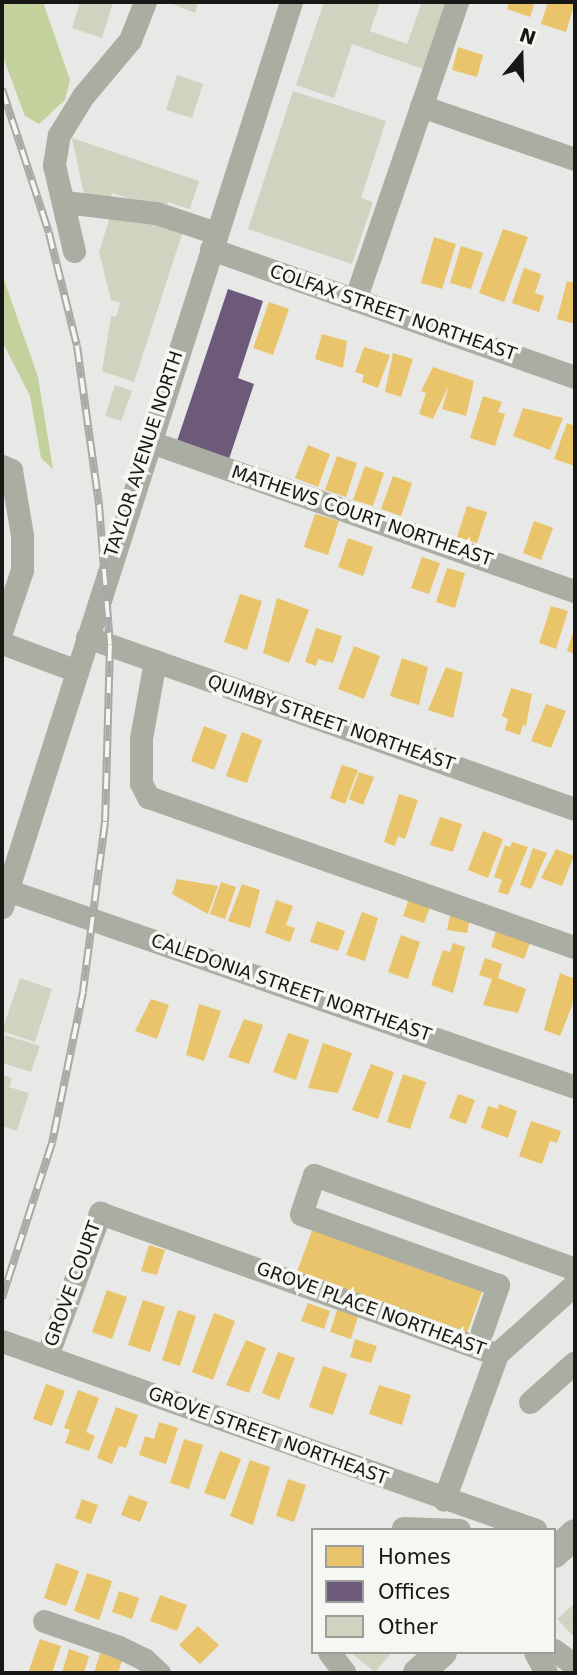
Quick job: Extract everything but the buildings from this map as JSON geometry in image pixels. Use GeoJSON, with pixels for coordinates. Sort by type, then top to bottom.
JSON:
{"type":"FeatureCollection","features":[{"type":"Feature","properties":{"kind":"main road"},"geometry":{"type":"LineString","coordinates":[[556,1551],[575,1534]]}},
{"type":"Feature","properties":{"kind":"main road"},"geometry":{"type":"LineString","coordinates":[[418,1673],[440,1654]]}},
{"type":"Feature","properties":{"kind":"street"},"geometry":{"type":"LineString","coordinates":[[74,251],[65,202],[54,165],[61,129],[130,40],[145,2]]}},
{"type":"Feature","properties":{"kind":"street","name":"TAYLOR AVENUE NORTH"},"geometry":{"type":"LineString","coordinates":[[5,899],[148,441],[291,2]]}},
{"type":"Feature","properties":{"kind":"street"},"geometry":{"type":"LineString","coordinates":[[355,300],[457,2]]}},
{"type":"Feature","properties":{"kind":"street"},"geometry":{"type":"LineString","coordinates":[[421,106],[575,159]]}},
{"type":"Feature","properties":{"kind":"street","name":"COLFAX STREET NORTHEAST"},"geometry":{"type":"LineString","coordinates":[[65,202],[156,213],[214,241],[355,300],[575,377]]}},
{"type":"Feature","properties":{"kind":"street","name":"MATHEWS COURT NORTHEAST"},"geometry":{"type":"LineString","coordinates":[[148,441],[575,591]]}},
{"type":"Feature","properties":{"kind":"street"},"geometry":{"type":"LineString","coordinates":[[2,466],[11,470],[22,535],[22,570],[2,629]]}},
{"type":"Feature","properties":{"kind":"street","name":"QUIMBY STREET NORTHEAST"},"geometry":{"type":"LineString","coordinates":[[87,637],[575,809]]}},
{"type":"Feature","properties":{"kind":"street"},"geometry":{"type":"LineString","coordinates":[[2,643],[77,671]]}},
{"type":"Feature","properties":{"kind":"street"},"geometry":{"type":"LineString","coordinates":[[155,661],[141,738],[141,783],[148,797],[575,947]]}},
{"type":"Feature","properties":{"kind":"street","name":"CALEDONIA STREET NORTHEAST"},"geometry":{"type":"LineString","coordinates":[[5,899],[575,1087]]}},
{"type":"Feature","properties":{"kind":"street"},"geometry":{"type":"LineString","coordinates":[[482,1331],[498,1285],[300,1214],[314,1175],[575,1269]]}},
{"type":"Feature","properties":{"kind":"street","name":"GROVE PLACE NORTHEAST"},"geometry":{"type":"LineString","coordinates":[[100,1213],[497,1354],[444,1500]]}},
{"type":"Feature","properties":{"kind":"street","name":"GROVE COURT"},"geometry":{"type":"LineString","coordinates":[[47,1356],[100,1213]]}},
{"type":"Feature","properties":{"kind":"street"},"geometry":{"type":"LineString","coordinates":[[497,1354],[575,1284]]}},
{"type":"Feature","properties":{"kind":"street","name":"GROVE STREET NORTHEAST"},"geometry":{"type":"LineString","coordinates":[[2,1340],[444,1500],[530,1528]]}},
{"type":"Feature","properties":{"kind":"street"},"geometry":{"type":"LineString","coordinates":[[530,1402],[575,1362]]}},
{"type":"Feature","properties":{"kind":"street"},"geometry":{"type":"LineString","coordinates":[[402,1528],[419,1490]]}},
{"type":"Feature","properties":{"kind":"street"},"geometry":{"type":"LineString","coordinates":[[556,1532],[575,1534]]}},
{"type":"Feature","properties":{"kind":"street"},"geometry":{"type":"LineString","coordinates":[[44,1621],[119,1647],[144,1659],[159,1673]]}},
{"type":"Feature","properties":{"kind":"street"},"geometry":{"type":"LineString","coordinates":[[556,1651],[575,1665]]}},
{"type":"Feature","properties":{"kind":"street"},"geometry":{"type":"LineString","coordinates":[[331,1654],[345,1673]]}},
{"type":"Feature","properties":{"kind":"street"},"geometry":{"type":"LineString","coordinates":[[537,1654],[546,1673]]}},
{"type":"Feature","properties":{"kind":"green space"},"geometry":{"type":"Polygon","coordinates":[[[2,2],[43,2],[70,80],[65,100],[39,124],[25,116],[2,54],[2,2]]]}},
{"type":"Feature","properties":{"kind":"green space"},"geometry":{"type":"Polygon","coordinates":[[[2,274],[38,377],[53,469],[41,458],[30,396],[2,341],[2,274]]]}},
{"type":"Feature","properties":{"kind":"railway"},"geometry":{"type":"LineString","coordinates":[[2,89],[49,233],[77,346],[99,505],[110,645],[105,822],[83,992],[52,1143],[2,1298]]}}]}
